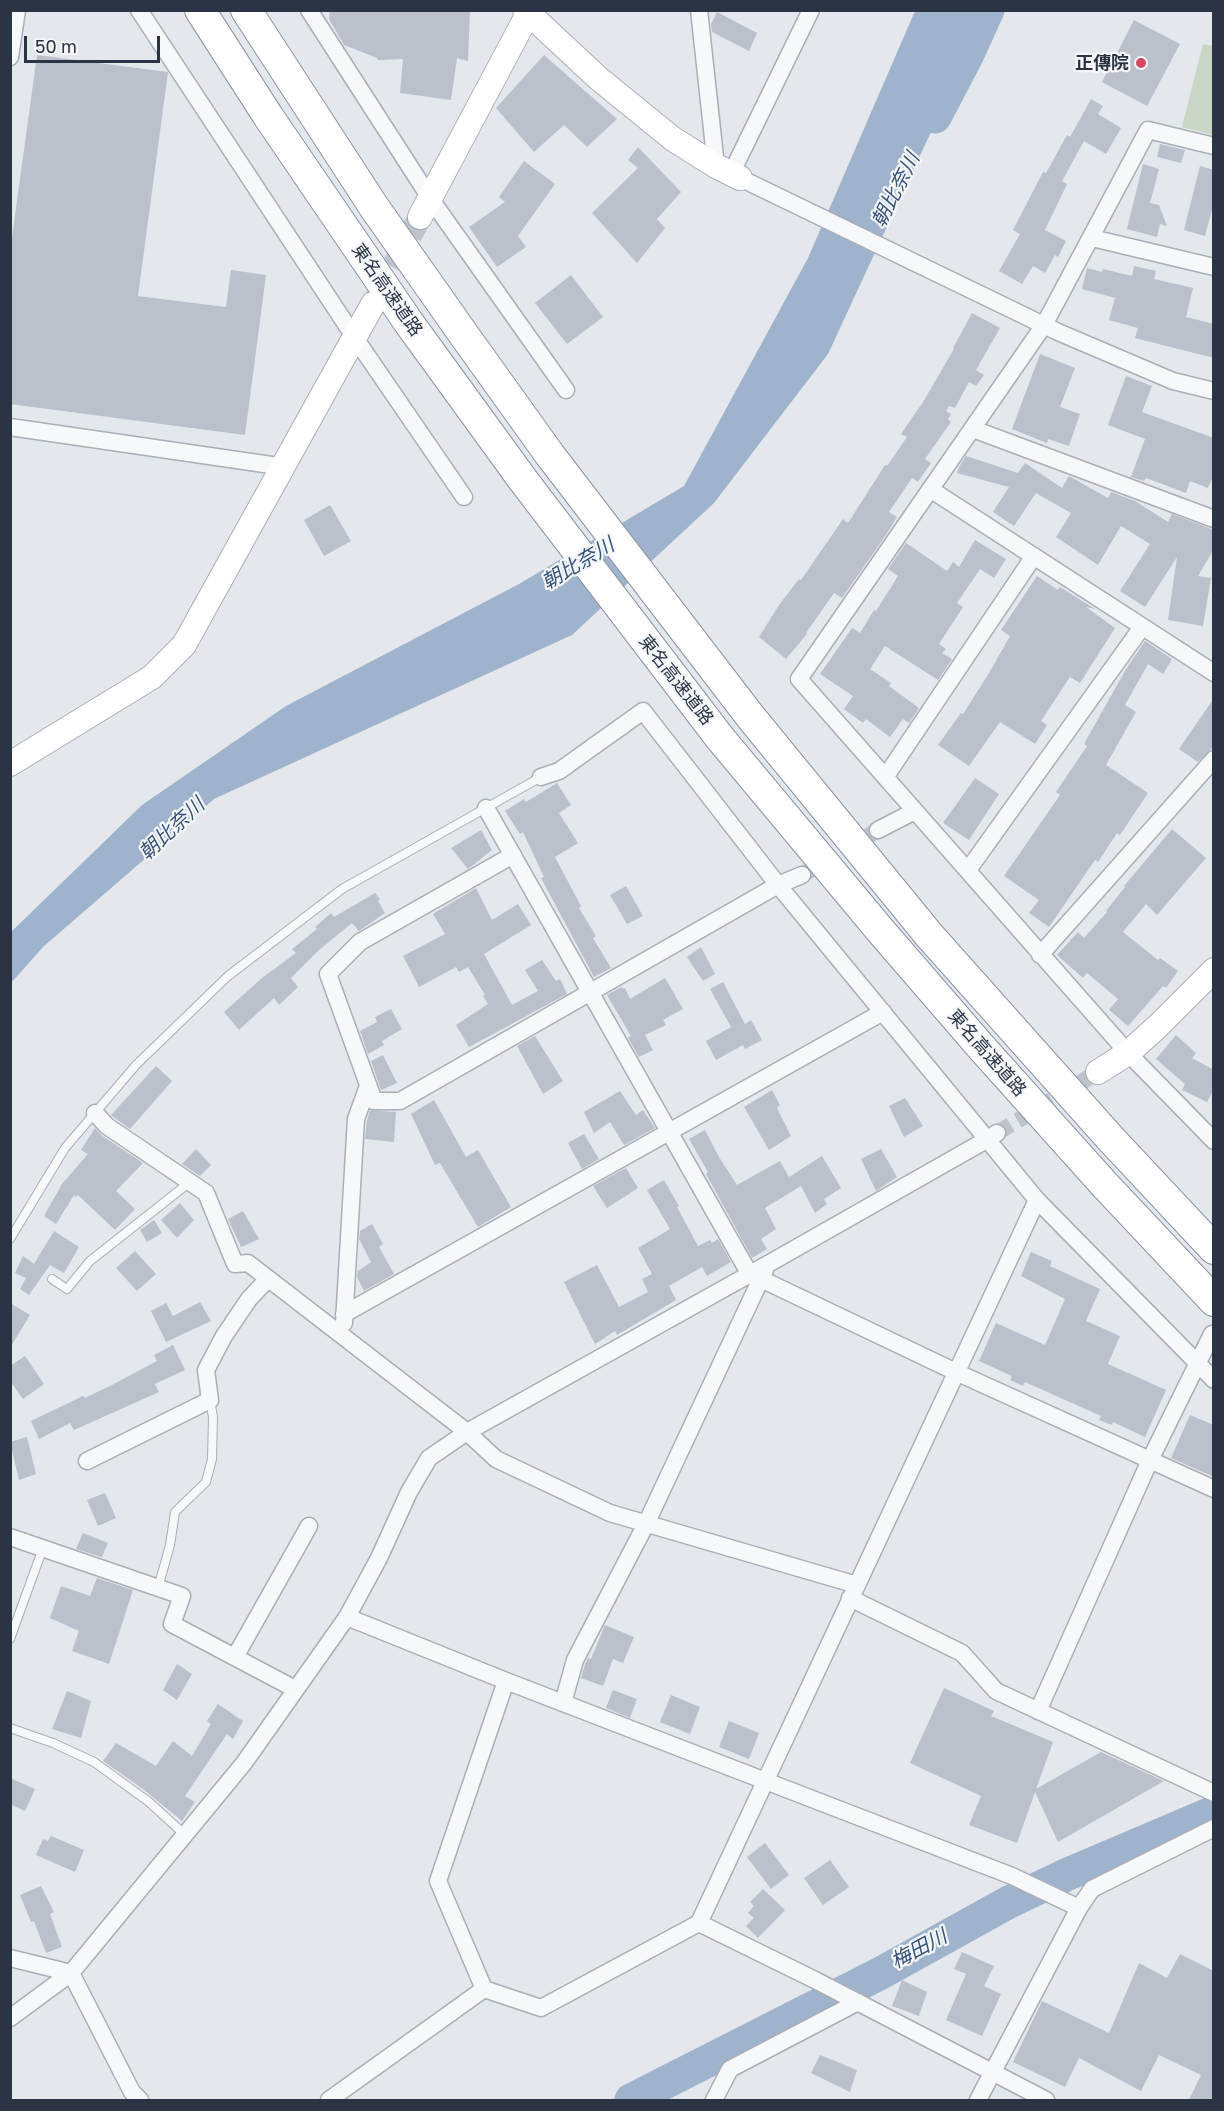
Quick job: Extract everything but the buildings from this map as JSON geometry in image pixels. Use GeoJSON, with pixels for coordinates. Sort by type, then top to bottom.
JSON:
{"type":"FeatureCollection","features":[{"type":"Feature","properties":{"kind":"highway","name":"東名高速道路"},"geometry":{"type":"LineString","coordinates":[[200,10],[275,126],[409,323],[523,480],[720,738],[880,930],[1096,1176],[1214,1301]]}},
{"type":"Feature","properties":{"kind":"highway","name":"東名高速道路"},"geometry":{"type":"LineString","coordinates":[[246,10],[374,207],[550,455],[688,637],[929,935],[1110,1138],[1214,1249]]}},
{"type":"Feature","properties":{"kind":"highway"},"geometry":{"type":"LineString","coordinates":[[1110,1138],[1214,1228]]}},
{"type":"Feature","properties":{"kind":"street"},"geometry":{"type":"LineString","coordinates":[[10,57],[17,10]]}},
{"type":"Feature","properties":{"kind":"street"},"geometry":{"type":"LineString","coordinates":[[139,10],[355,338],[464,496]]}},
{"type":"Feature","properties":{"kind":"street"},"geometry":{"type":"LineString","coordinates":[[309,10],[425,208],[566,390]]}},
{"type":"Feature","properties":{"kind":"street"},"geometry":{"type":"LineString","coordinates":[[699,10],[729,172]]}},
{"type":"Feature","properties":{"kind":"street"},"geometry":{"type":"LineString","coordinates":[[729,172],[811,10]]}},
{"type":"Feature","properties":{"kind":"street"},"geometry":{"type":"LineString","coordinates":[[425,208],[528,12],[647,120],[673,140],[729,172],[1044,325],[1173,381],[1214,391]]}},
{"type":"Feature","properties":{"kind":"street"},"geometry":{"type":"LineString","coordinates":[[1214,146],[1148,130],[1044,325],[800,679],[1040,955],[1128,1053],[1214,1141]]}},
{"type":"Feature","properties":{"kind":"street"},"geometry":{"type":"LineString","coordinates":[[1092,238],[1214,267]]}},
{"type":"Feature","properties":{"kind":"street"},"geometry":{"type":"LineString","coordinates":[[10,764],[152,677],[184,645],[373,304]]}},
{"type":"Feature","properties":{"kind":"street"},"geometry":{"type":"LineString","coordinates":[[10,427],[285,466]]}},
{"type":"Feature","properties":{"kind":"street"},"geometry":{"type":"LineString","coordinates":[[973,429],[1214,519]]}},
{"type":"Feature","properties":{"kind":"street"},"geometry":{"type":"LineString","coordinates":[[930,489],[1214,673]]}},
{"type":"Feature","properties":{"kind":"street"},"geometry":{"type":"LineString","coordinates":[[886,776],[1034,556]]}},
{"type":"Feature","properties":{"kind":"street"},"geometry":{"type":"LineString","coordinates":[[968,870],[1143,627]]}},
{"type":"Feature","properties":{"kind":"street"},"geometry":{"type":"LineString","coordinates":[[541,777],[559,771],[643,711],[778,885],[883,1012],[993,1136],[1037,1200],[1214,1380]]}},
{"type":"Feature","properties":{"kind":"street"},"geometry":{"type":"LineString","coordinates":[[1040,955],[1214,759]]}},
{"type":"Feature","properties":{"kind":"street"},"geometry":{"type":"LineString","coordinates":[[486,808],[670,1132],[760,1272],[958,1372],[1214,1489]]}},
{"type":"Feature","properties":{"kind":"street"},"geometry":{"type":"LineString","coordinates":[[878,830],[915,811]]}},
{"type":"Feature","properties":{"kind":"street"},"geometry":{"type":"LineString","coordinates":[[513,855],[360,942],[328,974],[374,1101],[400,1101],[778,885],[802,875]]}},
{"type":"Feature","properties":{"kind":"street"},"geometry":{"type":"LineString","coordinates":[[1098,1072],[1128,1053],[1214,970]]}},
{"type":"Feature","properties":{"kind":"street"},"geometry":{"type":"LineString","coordinates":[[344,1314],[883,1012]]}},
{"type":"Feature","properties":{"kind":"street"},"geometry":{"type":"LineString","coordinates":[[343,1336],[356,1119],[368,1086]]}},
{"type":"Feature","properties":{"kind":"street"},"geometry":{"type":"LineString","coordinates":[[95,1113],[107,1126],[206,1193],[235,1264],[248,1263],[467,1432],[496,1459],[610,1513],[854,1592],[962,1653],[996,1691],[1209,1791]]}},
{"type":"Feature","properties":{"kind":"street"},"geometry":{"type":"LineString","coordinates":[[10,2018],[71,1973],[244,1762],[347,1617],[379,1558],[409,1492],[429,1458],[467,1432],[760,1272],[993,1136]]}},
{"type":"Feature","properties":{"kind":"street"},"geometry":{"type":"LineString","coordinates":[[506,1681],[438,1881],[484,1989],[541,2008],[699,1923],[1037,1200]]}},
{"type":"Feature","properties":{"kind":"street"},"geometry":{"type":"LineString","coordinates":[[563,1703],[575,1660],[646,1524],[760,1272]]}},
{"type":"Feature","properties":{"kind":"street"},"geometry":{"type":"LineString","coordinates":[[87,1461],[210,1400],[206,1370],[224,1336],[249,1299],[268,1279]]}},
{"type":"Feature","properties":{"kind":"street"},"geometry":{"type":"LineString","coordinates":[[1038,1711],[1150,1460],[1212,1334]]}},
{"type":"Feature","properties":{"kind":"street"},"geometry":{"type":"LineString","coordinates":[[235,1657],[309,1526]]}},
{"type":"Feature","properties":{"kind":"street"},"geometry":{"type":"LineString","coordinates":[[10,1537],[182,1596],[172,1624],[295,1689]]}},
{"type":"Feature","properties":{"kind":"street"},"geometry":{"type":"LineString","coordinates":[[347,1617],[506,1681],[1012,1876],[1079,1908]]}},
{"type":"Feature","properties":{"kind":"street"},"geometry":{"type":"LineString","coordinates":[[978,2100],[1079,1908],[1092,1888],[1214,1828]]}},
{"type":"Feature","properties":{"kind":"street"},"geometry":{"type":"LineString","coordinates":[[699,1923],[815,1980],[1046,2100]]}},
{"type":"Feature","properties":{"kind":"street"},"geometry":{"type":"LineString","coordinates":[[10,1958],[71,1973],[132,2092],[140,2100]]}},
{"type":"Feature","properties":{"kind":"street"},"geometry":{"type":"LineString","coordinates":[[329,2100],[484,1989]]}},
{"type":"Feature","properties":{"kind":"street"},"geometry":{"type":"LineString","coordinates":[[714,2100],[730,2069],[858,2002]]}},
{"type":"Feature","properties":{"kind":"lane"},"geometry":{"type":"LineString","coordinates":[[10,1239],[65,1148],[136,1065],[228,976],[342,889],[541,777]]}},
{"type":"Feature","properties":{"kind":"lane"},"geometry":{"type":"LineString","coordinates":[[52,1279],[67,1289],[90,1261],[117,1237],[190,1182]]}},
{"type":"Feature","properties":{"kind":"lane"},"geometry":{"type":"LineString","coordinates":[[158,1588],[170,1545],[175,1512],[206,1482],[212,1459],[213,1417],[210,1400]]}},
{"type":"Feature","properties":{"kind":"lane"},"geometry":{"type":"LineString","coordinates":[[10,1639],[43,1548]]}},
{"type":"Feature","properties":{"kind":"lane"},"geometry":{"type":"LineString","coordinates":[[10,1728],[53,1743],[94,1762],[149,1802],[184,1834]]}},
{"type":"Feature","properties":{"kind":"green space"},"geometry":{"type":"Polygon","coordinates":[[[1203,44],[1213,46],[1213,135],[1182,127],[1203,44]]]}},
{"type":"Feature","properties":{"kind":"water"},"geometry":{"type":"Polygon","coordinates":[[[915,11],[987,11],[828,354],[714,503],[572,635],[214,799],[43,947],[11,983],[11,932],[142,805],[286,706],[519,584],[684,486],[808,258],[915,11]]]}},
{"type":"Feature","properties":{"kind":"waterway","name":"朝比奈川"},"geometry":{"type":"LineString","coordinates":[[935,117],[988,10]]}},
{"type":"Feature","properties":{"kind":"waterway","name":"梅田川"},"geometry":{"type":"LineString","coordinates":[[631,2100],[881,1973],[1009,1902],[1068,1874],[1214,1812]]}},
{"type":"Feature","properties":{"kind":"tunnel"},"geometry":{"type":"LineString","coordinates":[[376,299],[420,217]]}},
{"type":"Feature","properties":{"kind":"tunnel"},"geometry":{"type":"LineString","coordinates":[[802,875],[878,830]]}},
{"type":"Feature","properties":{"kind":"tunnel"},"geometry":{"type":"LineString","coordinates":[[997,1133],[1098,1072]]}},
{"type":"Feature","properties":{"kind":"place","name":"正傳院"},"geometry":{"type":"Point","coordinates":[1141,63]}}]}
